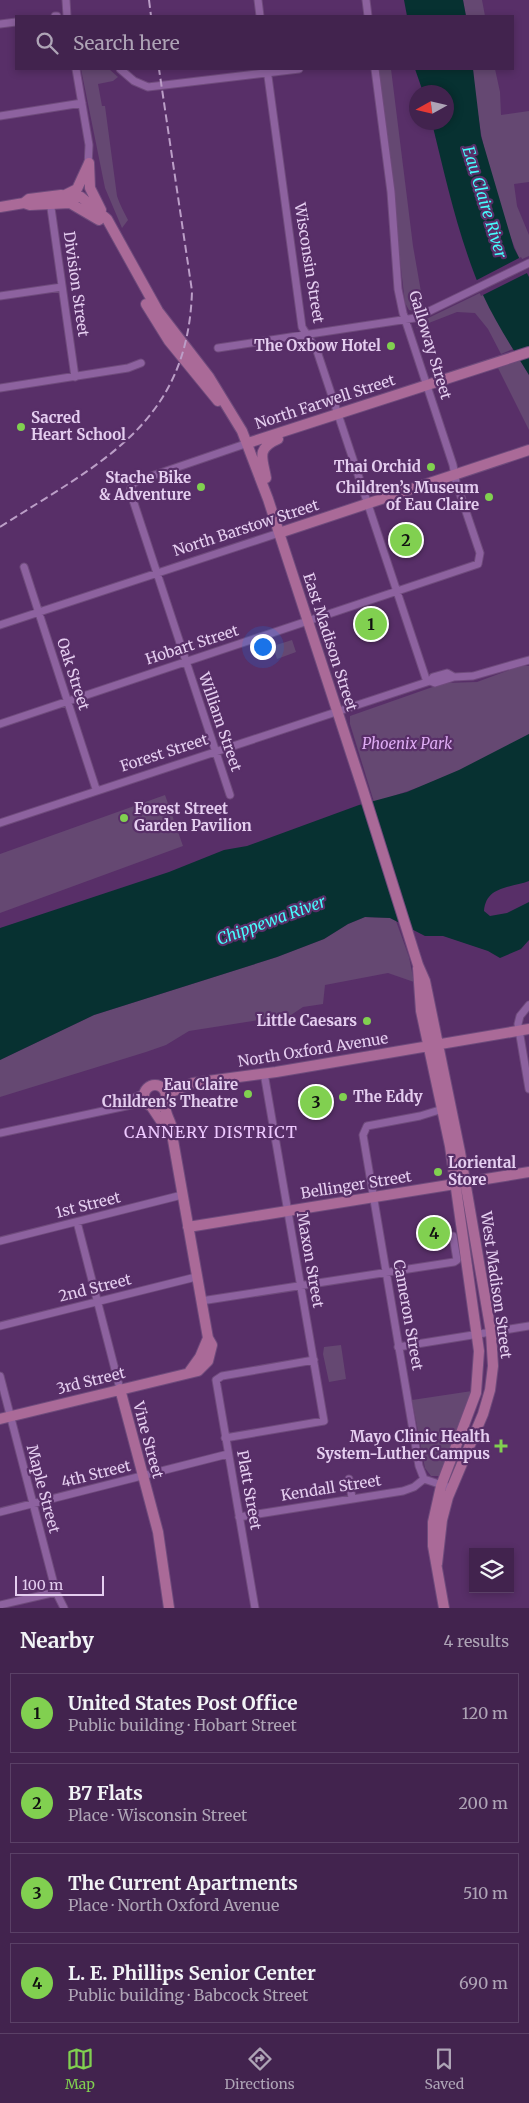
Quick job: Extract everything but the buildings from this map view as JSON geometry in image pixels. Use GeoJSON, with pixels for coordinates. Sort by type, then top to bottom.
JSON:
{"type":"FeatureCollection","features":[{"type":"Feature","properties":{"kind":"main road"},"geometry":{"type":"LineString","coordinates":[[0,207],[24,203],[30,205],[70,194],[77,189],[89,163]]}},
{"type":"Feature","properties":{"kind":"main road"},"geometry":{"type":"LineString","coordinates":[[89,163],[92,195],[107,219]]}},
{"type":"Feature","properties":{"kind":"main road"},"geometry":{"type":"LineString","coordinates":[[61,195],[80,202]]}},
{"type":"Feature","properties":{"kind":"main road"},"geometry":{"type":"LineString","coordinates":[[50,199],[61,202],[80,202]]}},
{"type":"Feature","properties":{"kind":"main road","name":"East Madison Street"},"geometry":{"type":"LineString","coordinates":[[80,202],[107,219],[158,311],[209,377],[248,443],[338,712],[387,866]]}},
{"type":"Feature","properties":{"kind":"main road","name":"East Madison Street"},"geometry":{"type":"LineString","coordinates":[[80,202],[104,224],[160,329],[241,429]]}},
{"type":"Feature","properties":{"kind":"main road","name":"North Farwell Street"},"geometry":{"type":"LineString","coordinates":[[248,443],[529,352]]}},
{"type":"Feature","properties":{"kind":"main road"},"geometry":{"type":"LineString","coordinates":[[268,499],[263,451],[268,444],[286,435],[287,431]]}},
{"type":"Feature","properties":{"kind":"main road","name":"North Barstow Street"},"geometry":{"type":"LineString","coordinates":[[279,533],[454,475],[528,453]]}},
{"type":"Feature","properties":{"kind":"main road","name":"West Madison Street"},"geometry":{"type":"LineString","coordinates":[[387,866],[418,965],[419,998],[433,1044],[447,1108],[491,1332],[493,1366],[489,1396],[446,1487]]}},
{"type":"Feature","properties":{"kind":"main road","name":"North Oxford Avenue"},"geometry":{"type":"LineString","coordinates":[[164,1094],[193,1083],[524,1030]]}},
{"type":"Feature","properties":{"kind":"main road"},"geometry":{"type":"LineString","coordinates":[[164,1094],[149,1087],[147,1100],[173,1140]]}},
{"type":"Feature","properties":{"kind":"main road"},"geometry":{"type":"LineString","coordinates":[[147,1100],[158,1106],[164,1094]]}},
{"type":"Feature","properties":{"kind":"main road"},"geometry":{"type":"LineString","coordinates":[[164,1094],[165,1110],[174,1135],[173,1140],[201,1301]]}},
{"type":"Feature","properties":{"kind":"main road","name":"Bellinger Street"},"geometry":{"type":"LineString","coordinates":[[188,1227],[529,1172]]}},
{"type":"Feature","properties":{"kind":"main road","name":"West Madison Street"},"geometry":{"type":"LineString","coordinates":[[444,1608],[433,1534],[476,1393],[480,1365],[461,1184]]}},
{"type":"Feature","properties":{"kind":"main road","name":"3rd Street"},"geometry":{"type":"LineString","coordinates":[[5,1417],[190,1371],[198,1371],[212,1345],[208,1338],[201,1301]]}},
{"type":"Feature","properties":{"kind":"main road","name":"Vine Street"},"geometry":{"type":"LineString","coordinates":[[120,1389],[158,1532],[169,1608]]}},
{"type":"Feature","properties":{"kind":"street"},"geometry":{"type":"LineString","coordinates":[[66,0],[67,15]]}},
{"type":"Feature","properties":{"kind":"street"},"geometry":{"type":"LineString","coordinates":[[258,0],[260,15]]}},
{"type":"Feature","properties":{"kind":"street"},"geometry":{"type":"LineString","coordinates":[[366,0],[368,15]]}},
{"type":"Feature","properties":{"kind":"street"},"geometry":{"type":"LineString","coordinates":[[0,24],[15,22]]}},
{"type":"Feature","properties":{"kind":"street"},"geometry":{"type":"LineString","coordinates":[[76,70],[89,145],[89,163],[80,202]]}},
{"type":"Feature","properties":{"kind":"street"},"geometry":{"type":"LineString","coordinates":[[121,70],[134,81],[148,86],[283,70]]}},
{"type":"Feature","properties":{"kind":"street","name":"Galloway Street"},"geometry":{"type":"LineString","coordinates":[[375,70],[391,192],[398,290],[454,475],[480,553],[478,564]]}},
{"type":"Feature","properties":{"kind":"street","name":"Wisconsin Street"},"geometry":{"type":"LineString","coordinates":[[267,71],[302,327],[317,351],[428,682]]}},
{"type":"Feature","properties":{"kind":"street"},"geometry":{"type":"LineString","coordinates":[[1,114],[82,103]]}},
{"type":"Feature","properties":{"kind":"street","name":"Division Street"},"geometry":{"type":"LineString","coordinates":[[50,199],[75,377]]}},
{"type":"Feature","properties":{"kind":"street"},"geometry":{"type":"LineString","coordinates":[[218,348],[406,320],[429,312],[475,291],[528,263]]}},
{"type":"Feature","properties":{"kind":"street"},"geometry":{"type":"LineString","coordinates":[[0,296],[62,287]]}},
{"type":"Feature","properties":{"kind":"street"},"geometry":{"type":"LineString","coordinates":[[0,388],[128,368],[141,363]]}},
{"type":"Feature","properties":{"kind":"street","name":"North Farwell Street"},"geometry":{"type":"LineString","coordinates":[[132,485],[248,443]]}},
{"type":"Feature","properties":{"kind":"street","name":"William Street"},"geometry":{"type":"LineString","coordinates":[[132,485],[130,491],[230,795]]}},
{"type":"Feature","properties":{"kind":"street","name":"North Barstow Street"},"geometry":{"type":"LineString","coordinates":[[0,625],[279,533]]}},
{"type":"Feature","properties":{"kind":"street","name":"Hobart Street"},"geometry":{"type":"LineString","coordinates":[[0,724],[478,564]]}},
{"type":"Feature","properties":{"kind":"street","name":"Oak Street"},"geometry":{"type":"LineString","coordinates":[[24,567],[96,790]]}},
{"type":"Feature","properties":{"kind":"street","name":"Forest Street"},"geometry":{"type":"LineString","coordinates":[[0,823],[428,682],[432,677],[442,674],[451,674],[454,677],[473,676],[529,660]]}},
{"type":"Feature","properties":{"kind":"street"},"geometry":{"type":"LineString","coordinates":[[529,1006],[518,1020],[524,1030],[529,1089]]}},
{"type":"Feature","properties":{"kind":"street","name":"Maxon Street"},"geometry":{"type":"LineString","coordinates":[[225,1438],[324,1421],[264,1073]]}},
{"type":"Feature","properties":{"kind":"street"},"geometry":{"type":"LineString","coordinates":[[0,1133],[147,1100]]}},
{"type":"Feature","properties":{"kind":"street","name":"Cameron Street"},"geometry":{"type":"LineString","coordinates":[[424,1479],[419,1466],[364,1142],[365,1128],[447,1108]]}},
{"type":"Feature","properties":{"kind":"street","name":"1st Street"},"geometry":{"type":"LineString","coordinates":[[0,1241],[182,1195]]}},
{"type":"Feature","properties":{"kind":"street","name":"Vine Street"},"geometry":{"type":"LineString","coordinates":[[77,1222],[120,1389]]}},
{"type":"Feature","properties":{"kind":"street"},"geometry":{"type":"LineString","coordinates":[[201,1301],[456,1261],[453,1236]]}},
{"type":"Feature","properties":{"kind":"street","name":"2nd Street"},"geometry":{"type":"LineString","coordinates":[[0,1326],[196,1277]]}},
{"type":"Feature","properties":{"kind":"street"},"geometry":{"type":"LineString","coordinates":[[398,1347],[529,1326]]}},
{"type":"Feature","properties":{"kind":"street","name":"Platt Street"},"geometry":{"type":"LineString","coordinates":[[255,1608],[215,1384],[217,1378],[314,1360]]}},
{"type":"Feature","properties":{"kind":"street","name":"Maple Street"},"geometry":{"type":"LineString","coordinates":[[0,1376],[5,1417],[33,1504],[56,1592],[64,1608]]}},
{"type":"Feature","properties":{"kind":"street","name":"4th Street"},"geometry":{"type":"LineString","coordinates":[[0,1512],[228,1454]]}},
{"type":"Feature","properties":{"kind":"street"},"geometry":{"type":"LineString","coordinates":[[424,1479],[446,1487]]}},
{"type":"Feature","properties":{"kind":"street","name":"Kendall Street"},"geometry":{"type":"LineString","coordinates":[[239,1517],[409,1489],[424,1479]]}},
{"type":"Feature","properties":{"kind":"street"},"geometry":{"type":"LineString","coordinates":[[349,1480],[352,1498]]}},
{"type":"Feature","properties":{"kind":"street"},"geometry":{"type":"LineString","coordinates":[[0,1605],[56,1592]]}},
{"type":"Feature","properties":{"kind":"green space"},"geometry":{"type":"Polygon","coordinates":[[[463,0],[482,0],[485,15],[466,15],[463,0]]]}},
{"type":"Feature","properties":{"kind":"green space"},"geometry":{"type":"Polygon","coordinates":[[[81,70],[110,70],[118,77],[113,81],[98,84],[102,106],[105,106],[117,196],[128,220],[122,228],[105,188],[81,70]]]}},
{"type":"Feature","properties":{"kind":"green space"},"geometry":{"type":"Polygon","coordinates":[[[378,70],[391,70],[413,246],[424,309],[417,312],[409,310],[405,303],[378,70]]]}},
{"type":"Feature","properties":{"kind":"green space"},"geometry":{"type":"Polygon","coordinates":[[[473,70],[495,70],[500,92],[501,115],[529,111],[529,182],[514,184],[517,206],[529,235],[529,256],[520,260],[502,214],[488,167],[475,93],[473,70]]]}},
{"type":"Feature","properties":{"kind":"green space"},"geometry":{"type":"Polygon","coordinates":[[[482,292],[513,349],[501,354],[488,329],[475,313],[457,312],[416,328],[420,322],[482,292]]]}},
{"type":"Feature","properties":{"kind":"green space"},"geometry":{"type":"Polygon","coordinates":[[[520,360],[529,375],[529,430],[498,368],[520,360]]]}},
{"type":"Feature","properties":{"kind":"green space"},"geometry":{"type":"Polygon","coordinates":[[[292,640],[296,652],[277,659],[273,646],[292,640]]]}},
{"type":"Feature","properties":{"kind":"green space","name":"Phoenix Park"},"geometry":{"type":"Polygon","coordinates":[[[520,666],[529,666],[529,734],[492,755],[454,773],[415,789],[374,802],[350,724],[350,716],[444,683],[477,682],[520,666]]]}},
{"type":"Feature","properties":{"kind":"green space"},"geometry":{"type":"Polygon","coordinates":[[[165,795],[183,846],[0,913],[0,854],[165,795]]]}},
{"type":"Feature","properties":{"kind":"green space"},"geometry":{"type":"Polygon","coordinates":[[[365,917],[390,918],[396,921],[409,957],[414,982],[388,973],[325,985],[323,1004],[303,1007],[291,1015],[189,1031],[166,1045],[146,1052],[0,1097],[0,1060],[94,1015],[277,957],[324,939],[348,924],[365,917]]]}},
{"type":"Feature","properties":{"kind":"green space"},"geometry":{"type":"Polygon","coordinates":[[[341,1345],[346,1379],[329,1382],[323,1354],[324,1347],[341,1345]]]}},
{"type":"Feature","properties":{"kind":"green space"},"geometry":{"type":"Polygon","coordinates":[[[472,1391],[440,1476],[431,1476],[425,1468],[412,1400],[472,1391]]]}},
{"type":"Feature","properties":{"kind":"water"},"geometry":{"type":"Polygon","coordinates":[[[404,0],[463,0],[466,15],[407,15],[404,0]]]}},
{"type":"Feature","properties":{"kind":"water","name":"Eau Claire River"},"geometry":{"type":"Polygon","coordinates":[[[415,70],[473,70],[481,136],[514,248],[529,277],[529,375],[499,326],[483,295],[467,253],[434,130],[454,130],[454,85],[421,85],[415,70]]]}},
{"type":"Feature","properties":{"kind":"water","name":"Chippewa River"},"geometry":{"type":"Polygon","coordinates":[[[529,734],[529,881],[501,889],[489,896],[484,911],[490,916],[507,913],[529,902],[529,940],[521,949],[500,958],[488,951],[443,936],[425,936],[390,918],[365,917],[348,924],[324,939],[277,957],[94,1015],[0,1060],[0,928],[169,872],[224,850],[247,846],[359,805],[407,792],[459,770],[529,734]]]}},
{"type":"Feature","properties":{"kind":"pier"},"geometry":{"type":"Polygon","coordinates":[[[521,257],[529,272],[481,296],[475,281],[521,257]]]}},
{"type":"Feature","properties":{"kind":"railway"},"geometry":{"type":"LineString","coordinates":[[149,0],[151,15]]}},
{"type":"Feature","properties":{"kind":"railway"},"geometry":{"type":"LineString","coordinates":[[0,527],[103,460],[132,435],[156,408],[174,375],[187,337],[192,291],[159,70]]}},
{"type":"Feature","properties":{"kind":"place","name":"The Oxbow Hotel"},"geometry":{"type":"Point","coordinates":[391,346]}},
{"type":"Feature","properties":{"kind":"place","name":"Sacred Heart School"},"geometry":{"type":"Point","coordinates":[21,427]}},
{"type":"Feature","properties":{"kind":"place","name":"Thai Orchid"},"geometry":{"type":"Point","coordinates":[431,467]}},
{"type":"Feature","properties":{"kind":"place","name":"Stache Bike & Adventure"},"geometry":{"type":"Point","coordinates":[201,487]}},
{"type":"Feature","properties":{"kind":"place","name":"Children’s Museum of Eau Claire"},"geometry":{"type":"Point","coordinates":[489,497]}},
{"type":"Feature","properties":{"kind":"place","name":"B7 Flats"},"geometry":{"type":"Point","coordinates":[406,540]}},
{"type":"Feature","properties":{"kind":"place","name":"United States Post Office"},"geometry":{"type":"Point","coordinates":[371,624]}},
{"type":"Feature","properties":{"kind":"place","name":"Forest Street Garden Pavilion"},"geometry":{"type":"Point","coordinates":[124,818]}},
{"type":"Feature","properties":{"kind":"place","name":"Little Caesars"},"geometry":{"type":"Point","coordinates":[367,1021]}},
{"type":"Feature","properties":{"kind":"place","name":"Eau Claire Children's Theatre"},"geometry":{"type":"Point","coordinates":[248,1094]}},
{"type":"Feature","properties":{"kind":"place","name":"The Eddy"},"geometry":{"type":"Point","coordinates":[343,1097]}},
{"type":"Feature","properties":{"kind":"place","name":"The Current Apartments"},"geometry":{"type":"Point","coordinates":[316,1102]}},
{"type":"Feature","properties":{"kind":"place","name":"Loriental Store"},"geometry":{"type":"Point","coordinates":[438,1172]}},
{"type":"Feature","properties":{"kind":"place","name":"L. E. Phillips Senior Center"},"geometry":{"type":"Point","coordinates":[434,1233]}},
{"type":"Feature","properties":{"kind":"place","name":"Mayo Clinic Health System-Luther Campus"},"geometry":{"type":"Point","coordinates":[501,1446]}},
{"type":"Feature","properties":{"kind":"district","name":"CANNERY DISTRICT"},"geometry":{"type":"Point","coordinates":[211,1132]}}]}
